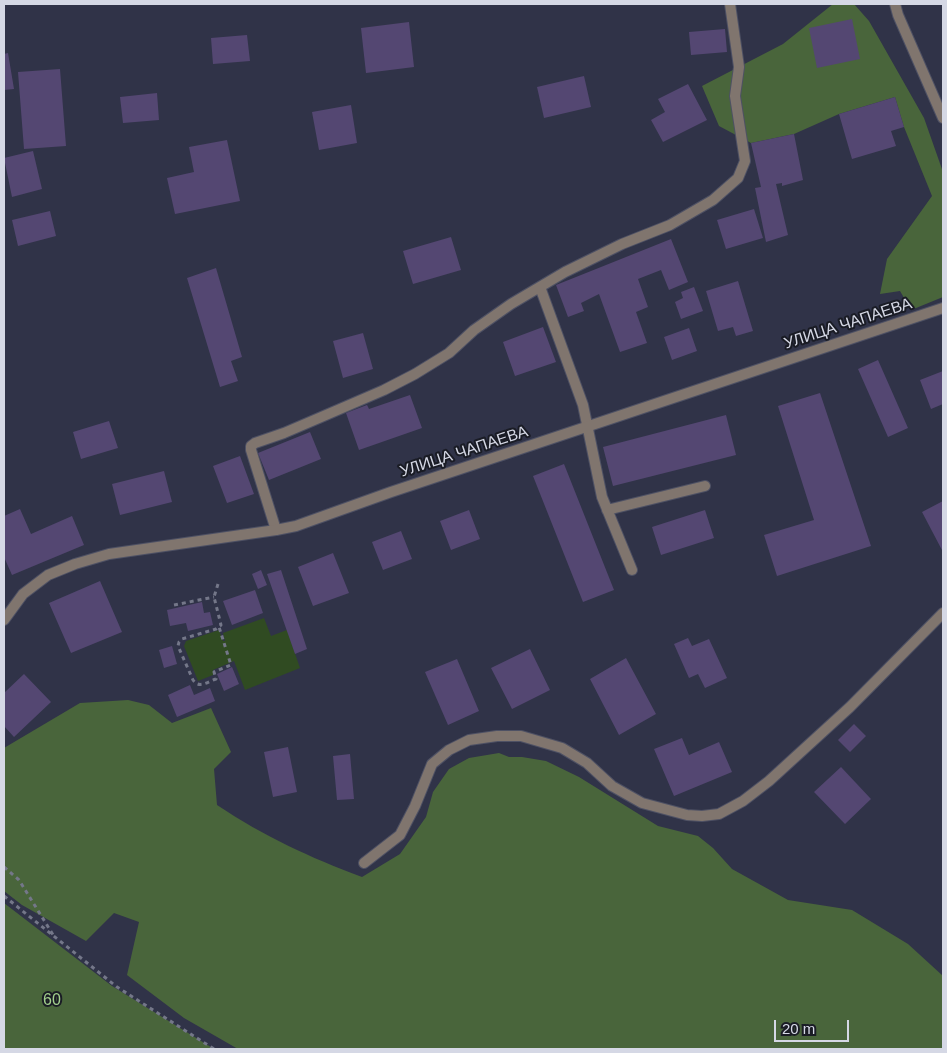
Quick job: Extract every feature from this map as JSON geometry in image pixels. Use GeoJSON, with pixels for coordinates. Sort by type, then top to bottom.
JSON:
{"type":"FeatureCollection","features":[{"type":"Feature","properties":{"kind":"street"},"geometry":{"type":"LineString","coordinates":[[276,530],[251,446],[376,393],[414,374],[449,353],[474,330],[511,304],[565,272],[622,244],[670,226],[713,200],[738,178],[745,161],[735,96],[739,67],[730,4]]}},
{"type":"Feature","properties":{"kind":"street"},"geometry":{"type":"LineString","coordinates":[[896,4],[898,15],[943,118]]}},
{"type":"Feature","properties":{"kind":"street"},"geometry":{"type":"LineString","coordinates":[[540,287],[583,405],[602,497],[632,570]]}},
{"type":"Feature","properties":{"kind":"street","name":"УЛИЦА ЧАПАЕВА"},"geometry":{"type":"LineString","coordinates":[[4,620],[7,608],[48,575],[92,559],[109,554],[296,526],[943,308]]}},
{"type":"Feature","properties":{"kind":"street"},"geometry":{"type":"LineString","coordinates":[[607,510],[705,486]]}},
{"type":"Feature","properties":{"kind":"street"},"geometry":{"type":"LineString","coordinates":[[364,862],[400,835],[415,806],[432,764],[449,750],[469,740],[496,736],[521,736],[562,748],[587,763],[612,786],[642,804],[687,815],[719,814],[743,801],[769,781],[850,708],[943,613]]}},
{"type":"Feature","properties":{"kind":"path"},"geometry":{"type":"LineString","coordinates":[[218,584],[214,597],[221,620],[219,627],[231,665],[214,672],[216,679],[200,686],[196,684],[185,663],[178,642],[219,627]]}},
{"type":"Feature","properties":{"kind":"path"},"geometry":{"type":"LineString","coordinates":[[174,605],[214,597]]}},
{"type":"Feature","properties":{"kind":"path"},"geometry":{"type":"LineString","coordinates":[[4,867],[20,880],[57,940]]}},
{"type":"Feature","properties":{"kind":"path"},"geometry":{"type":"LineString","coordinates":[[4,896],[116,987],[214,1049]]}},
{"type":"Feature","properties":{"kind":"green space"},"geometry":{"type":"Polygon","coordinates":[[[833,4],[854,4],[869,21],[924,118],[943,172],[943,297],[916,308],[910,308],[900,291],[880,294],[887,259],[932,196],[904,127],[895,97],[839,114],[794,134],[751,143],[719,126],[702,86],[783,44],[833,4]]]}},
{"type":"Feature","properties":{"kind":"green space"},"geometry":{"type":"Polygon","coordinates":[[[264,618],[271,636],[287,630],[300,668],[245,690],[234,661],[213,670],[213,675],[198,681],[184,646],[186,641],[219,630],[223,641],[225,641],[223,633],[264,618]]]}},
{"type":"Feature","properties":{"kind":"green space"},"geometry":{"type":"Polygon","coordinates":[[[128,700],[149,705],[172,723],[211,708],[231,752],[214,769],[217,805],[252,827],[288,846],[362,877],[400,854],[426,817],[433,792],[449,769],[469,758],[499,753],[509,757],[546,761],[579,777],[658,826],[698,836],[713,848],[732,869],[788,900],[852,910],[908,944],[943,976],[943,1049],[238,1049],[184,1018],[127,975],[139,922],[114,913],[86,941],[22,905],[4,891],[4,748],[80,703],[128,700]]]}},
{"type":"Feature","properties":{"kind":"green space","name":"60"},"geometry":{"type":"Polygon","coordinates":[[[4,903],[112,986],[214,1049],[4,1049],[4,903]]]}},
{"type":"Feature","properties":{"kind":"building"},"geometry":{"type":"Polygon","coordinates":[[[852,19],[860,59],[817,68],[809,28],[852,19]]]}},
{"type":"Feature","properties":{"kind":"building"},"geometry":{"type":"Polygon","coordinates":[[[409,22],[414,67],[366,73],[361,28],[409,22]]]}},
{"type":"Feature","properties":{"kind":"building"},"geometry":{"type":"Polygon","coordinates":[[[725,29],[727,52],[691,55],[689,32],[725,29]]]}},
{"type":"Feature","properties":{"kind":"building"},"geometry":{"type":"Polygon","coordinates":[[[247,35],[250,61],[213,64],[211,38],[247,35]]]}},
{"type":"Feature","properties":{"kind":"building"},"geometry":{"type":"Polygon","coordinates":[[[8,53],[14,89],[4,90],[4,54],[8,53]]]}},
{"type":"Feature","properties":{"kind":"building"},"geometry":{"type":"Polygon","coordinates":[[[60,69],[66,146],[24,149],[18,72],[60,69]]]}},
{"type":"Feature","properties":{"kind":"building"},"geometry":{"type":"Polygon","coordinates":[[[584,76],[591,107],[544,118],[537,87],[584,76]]]}},
{"type":"Feature","properties":{"kind":"building"},"geometry":{"type":"Polygon","coordinates":[[[688,84],[707,120],[663,142],[651,120],[665,112],[658,99],[688,84]]]}},
{"type":"Feature","properties":{"kind":"building"},"geometry":{"type":"Polygon","coordinates":[[[157,93],[159,120],[123,123],[120,97],[157,93]]]}},
{"type":"Feature","properties":{"kind":"building"},"geometry":{"type":"Polygon","coordinates":[[[895,97],[904,127],[891,131],[896,146],[852,159],[839,114],[895,97]]]}},
{"type":"Feature","properties":{"kind":"building"},"geometry":{"type":"Polygon","coordinates":[[[351,105],[357,143],[319,150],[312,112],[351,105]]]}},
{"type":"Feature","properties":{"kind":"building"},"geometry":{"type":"Polygon","coordinates":[[[794,134],[803,180],[782,186],[782,183],[776,184],[788,235],[766,242],[755,188],[761,187],[751,143],[794,134]]]}},
{"type":"Feature","properties":{"kind":"building"},"geometry":{"type":"Polygon","coordinates":[[[227,140],[240,201],[175,214],[167,178],[194,172],[189,147],[227,140]]]}},
{"type":"Feature","properties":{"kind":"building"},"geometry":{"type":"Polygon","coordinates":[[[33,151],[42,189],[12,197],[4,158],[33,151]]]}},
{"type":"Feature","properties":{"kind":"building"},"geometry":{"type":"Polygon","coordinates":[[[754,209],[763,238],[726,249],[717,220],[754,209]]]}},
{"type":"Feature","properties":{"kind":"building"},"geometry":{"type":"Polygon","coordinates":[[[50,211],[56,236],[18,246],[12,220],[50,211]]]}},
{"type":"Feature","properties":{"kind":"building"},"geometry":{"type":"Polygon","coordinates":[[[451,237],[461,270],[413,284],[403,251],[451,237]]]}},
{"type":"Feature","properties":{"kind":"building"},"geometry":{"type":"Polygon","coordinates":[[[671,239],[688,282],[669,290],[661,270],[638,279],[648,307],[636,312],[647,343],[620,352],[599,294],[581,303],[584,311],[568,317],[556,285],[671,239]]]}},
{"type":"Feature","properties":{"kind":"building"},"geometry":{"type":"Polygon","coordinates":[[[216,268],[242,357],[231,361],[238,381],[220,387],[187,278],[216,268]]]}},
{"type":"Feature","properties":{"kind":"building"},"geometry":{"type":"Polygon","coordinates":[[[738,281],[753,331],[736,336],[733,327],[718,331],[706,291],[738,281]]]}},
{"type":"Feature","properties":{"kind":"building"},"geometry":{"type":"Polygon","coordinates":[[[694,287],[703,311],[681,319],[675,302],[683,298],[681,292],[694,287]]]}},
{"type":"Feature","properties":{"kind":"building"},"geometry":{"type":"Polygon","coordinates":[[[543,327],[556,362],[515,376],[503,342],[543,327]]]}},
{"type":"Feature","properties":{"kind":"building"},"geometry":{"type":"Polygon","coordinates":[[[689,328],[697,351],[672,360],[664,337],[689,328]]]}},
{"type":"Feature","properties":{"kind":"building"},"geometry":{"type":"Polygon","coordinates":[[[363,333],[373,369],[343,378],[333,341],[363,333]]]}},
{"type":"Feature","properties":{"kind":"building"},"geometry":{"type":"Polygon","coordinates":[[[878,360],[908,428],[888,437],[858,369],[878,360]]]}},
{"type":"Feature","properties":{"kind":"building"},"geometry":{"type":"Polygon","coordinates":[[[943,371],[943,404],[931,409],[920,380],[943,371]]]}},
{"type":"Feature","properties":{"kind":"building"},"geometry":{"type":"Polygon","coordinates":[[[820,393],[871,546],[777,576],[764,535],[814,520],[778,406],[820,393]]]}},
{"type":"Feature","properties":{"kind":"building"},"geometry":{"type":"Polygon","coordinates":[[[410,395],[422,428],[359,450],[346,413],[367,405],[369,409],[410,395]]]}},
{"type":"Feature","properties":{"kind":"building"},"geometry":{"type":"Polygon","coordinates":[[[726,415],[736,455],[613,486],[603,447],[726,415]]]}},
{"type":"Feature","properties":{"kind":"building"},"geometry":{"type":"Polygon","coordinates":[[[109,421],[118,448],[81,459],[73,432],[109,421]]]}},
{"type":"Feature","properties":{"kind":"building"},"geometry":{"type":"Polygon","coordinates":[[[310,432],[321,459],[269,480],[258,453],[310,432]]]}},
{"type":"Feature","properties":{"kind":"building"},"geometry":{"type":"Polygon","coordinates":[[[240,456],[254,494],[227,503],[213,466],[240,456]]]}},
{"type":"Feature","properties":{"kind":"building"},"geometry":{"type":"Polygon","coordinates":[[[564,464],[614,590],[583,602],[533,476],[564,464]]]}},
{"type":"Feature","properties":{"kind":"building"},"geometry":{"type":"Polygon","coordinates":[[[164,471],[172,502],[120,515],[112,484],[164,471]]]}},
{"type":"Feature","properties":{"kind":"building"},"geometry":{"type":"Polygon","coordinates":[[[943,501],[943,552],[922,512],[943,501]]]}},
{"type":"Feature","properties":{"kind":"building"},"geometry":{"type":"Polygon","coordinates":[[[20,509],[31,534],[72,516],[84,545],[12,575],[4,557],[4,516],[20,509]]]}},
{"type":"Feature","properties":{"kind":"building"},"geometry":{"type":"Polygon","coordinates":[[[469,510],[480,539],[451,550],[440,521],[469,510]]]}},
{"type":"Feature","properties":{"kind":"building"},"geometry":{"type":"Polygon","coordinates":[[[705,510],[714,538],[661,555],[652,527],[705,510]]]}},
{"type":"Feature","properties":{"kind":"building"},"geometry":{"type":"Polygon","coordinates":[[[401,531],[412,559],[383,570],[372,542],[401,531]]]}},
{"type":"Feature","properties":{"kind":"building"},"geometry":{"type":"Polygon","coordinates":[[[333,553],[349,593],[313,606],[298,567],[333,553]]]}},
{"type":"Feature","properties":{"kind":"building"},"geometry":{"type":"Polygon","coordinates":[[[261,570],[267,585],[258,589],[252,574],[261,570]]]}},
{"type":"Feature","properties":{"kind":"building"},"geometry":{"type":"Polygon","coordinates":[[[281,570],[307,649],[295,654],[267,574],[281,570]]]}},
{"type":"Feature","properties":{"kind":"building"},"geometry":{"type":"Polygon","coordinates":[[[100,581],[122,632],[71,653],[49,603],[100,581]]]}},
{"type":"Feature","properties":{"kind":"building"},"geometry":{"type":"Polygon","coordinates":[[[255,590],[263,613],[232,625],[223,601],[255,590]]]}},
{"type":"Feature","properties":{"kind":"building"},"geometry":{"type":"Polygon","coordinates":[[[202,602],[204,613],[210,612],[213,625],[188,631],[186,623],[170,626],[167,610],[202,602]]]}},
{"type":"Feature","properties":{"kind":"building"},"geometry":{"type":"Polygon","coordinates":[[[688,638],[692,646],[709,639],[727,678],[705,688],[698,674],[689,678],[674,644],[688,638]]]}},
{"type":"Feature","properties":{"kind":"building"},"geometry":{"type":"Polygon","coordinates":[[[172,646],[177,664],[164,668],[159,650],[172,646]]]}},
{"type":"Feature","properties":{"kind":"building"},"geometry":{"type":"Polygon","coordinates":[[[530,649],[550,690],[512,709],[491,668],[530,649]]]}},
{"type":"Feature","properties":{"kind":"building"},"geometry":{"type":"Polygon","coordinates":[[[626,658],[656,714],[619,735],[590,679],[626,658]]]}},
{"type":"Feature","properties":{"kind":"building"},"geometry":{"type":"Polygon","coordinates":[[[457,659],[479,711],[448,725],[425,672],[457,659]]]}},
{"type":"Feature","properties":{"kind":"building"},"geometry":{"type":"Polygon","coordinates":[[[232,667],[239,684],[224,691],[217,674],[232,667]]]}},
{"type":"Feature","properties":{"kind":"building"},"geometry":{"type":"Polygon","coordinates":[[[24,674],[51,702],[14,737],[4,726],[4,693],[24,674]]]}},
{"type":"Feature","properties":{"kind":"building"},"geometry":{"type":"Polygon","coordinates":[[[190,685],[194,695],[210,688],[215,701],[177,717],[168,695],[190,685]]]}},
{"type":"Feature","properties":{"kind":"building"},"geometry":{"type":"Polygon","coordinates":[[[854,724],[866,736],[850,752],[838,740],[854,724]]]}},
{"type":"Feature","properties":{"kind":"building"},"geometry":{"type":"Polygon","coordinates":[[[682,738],[689,755],[719,742],[732,772],[674,796],[654,749],[682,738]]]}},
{"type":"Feature","properties":{"kind":"building"},"geometry":{"type":"Polygon","coordinates":[[[288,747],[297,792],[273,797],[264,752],[288,747]]]}},
{"type":"Feature","properties":{"kind":"building"},"geometry":{"type":"Polygon","coordinates":[[[350,754],[354,799],[337,800],[333,756],[350,754]]]}},
{"type":"Feature","properties":{"kind":"building"},"geometry":{"type":"Polygon","coordinates":[[[841,767],[871,799],[845,824],[814,792],[841,767]]]}}]}
